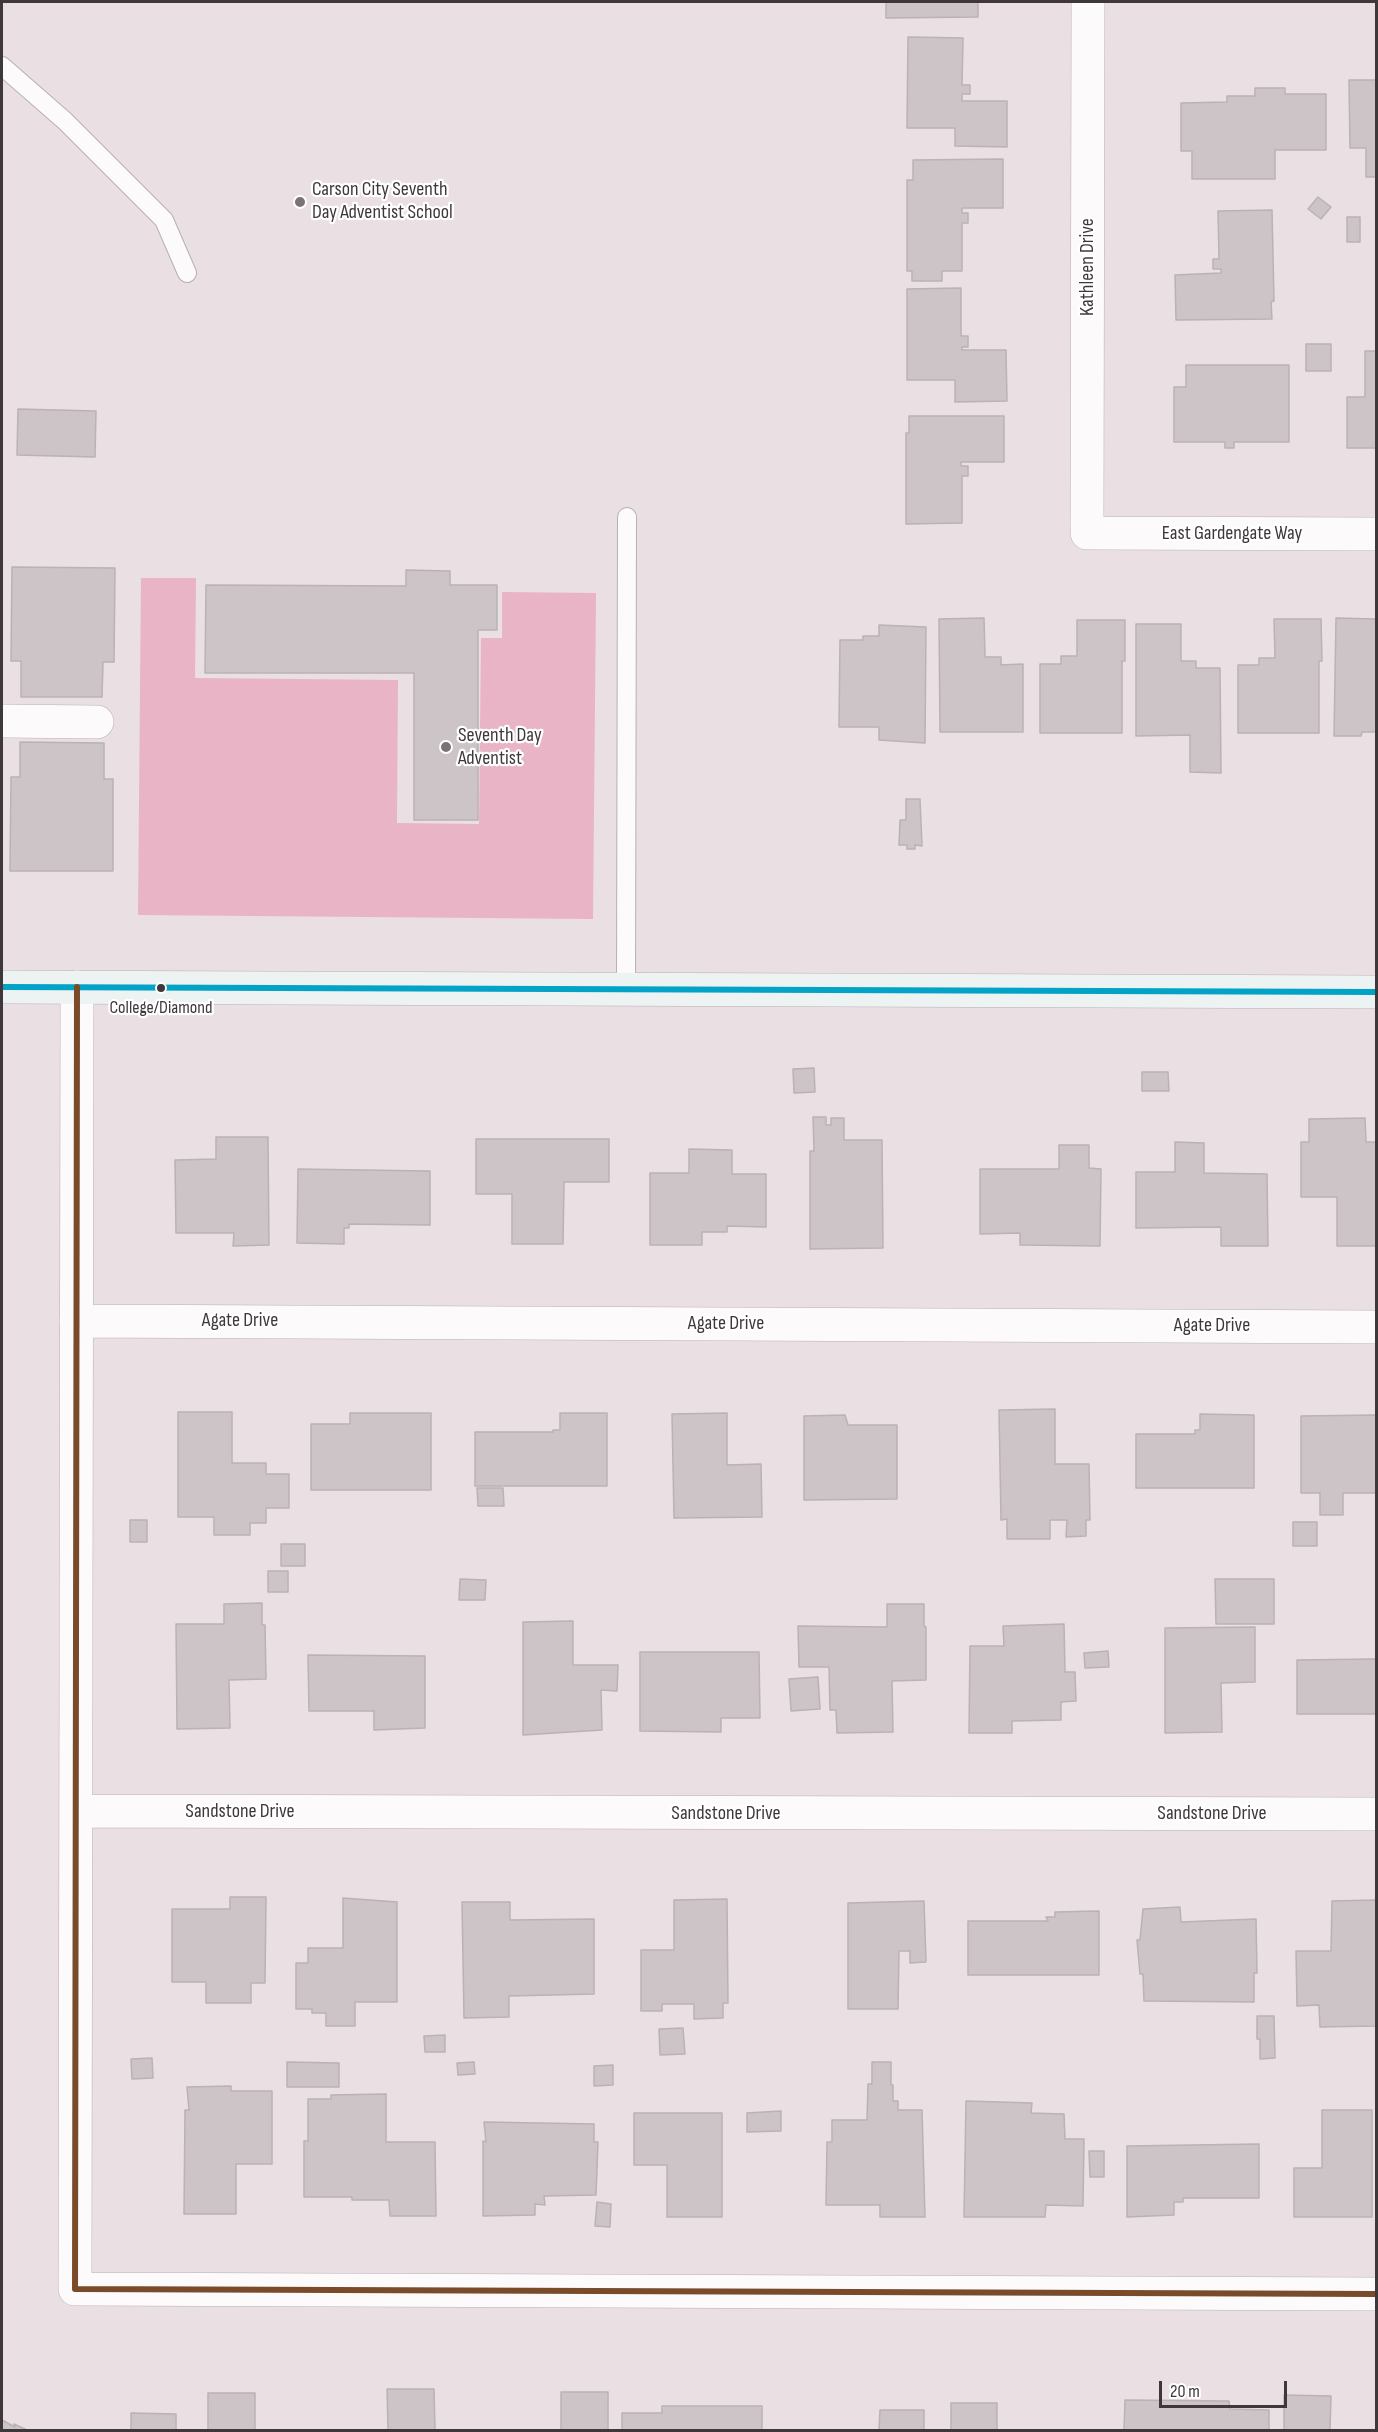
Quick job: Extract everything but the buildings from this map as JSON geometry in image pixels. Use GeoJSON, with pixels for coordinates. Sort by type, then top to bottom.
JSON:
{"type":"FeatureCollection","features":[{"type":"Feature","properties":{"kind":"main road"},"geometry":{"type":"LineString","coordinates":[[2,987],[1377,992]]}},
{"type":"Feature","properties":{"kind":"street","name":"Kathleen Drive"},"geometry":{"type":"LineString","coordinates":[[1087,533],[1088,2]]}},
{"type":"Feature","properties":{"kind":"street","name":"East Gardengate Way"},"geometry":{"type":"LineString","coordinates":[[1087,533],[1377,534]]}},
{"type":"Feature","properties":{"kind":"street"},"geometry":{"type":"LineString","coordinates":[[2,721],[97,722]]}},
{"type":"Feature","properties":{"kind":"street"},"geometry":{"type":"LineString","coordinates":[[77,987],[75,2289],[1377,2294]]}},
{"type":"Feature","properties":{"kind":"street","name":"Agate Drive"},"geometry":{"type":"LineString","coordinates":[[76,1321],[1377,1327]]}},
{"type":"Feature","properties":{"kind":"street","name":"Sandstone Drive"},"geometry":{"type":"LineString","coordinates":[[76,1811],[1377,1814]]}},
{"type":"Feature","properties":{"kind":"lane"},"geometry":{"type":"LineString","coordinates":[[2,66],[65,121],[164,220],[187,273]]}},
{"type":"Feature","properties":{"kind":"lane"},"geometry":{"type":"LineString","coordinates":[[626,989],[627,517]]}},
{"type":"Feature","properties":{"kind":"shaded area"},"geometry":{"type":"Polygon","coordinates":[[[141,578],[196,578],[195,678],[398,680],[397,823],[479,824],[481,638],[502,638],[502,592],[596,593],[593,919],[138,915],[141,578]]]}},
{"type":"Feature","properties":{"kind":"transit line"},"geometry":{"type":"LineString","coordinates":[[2,987],[1376,992]]}},
{"type":"Feature","properties":{"kind":"transit line"},"geometry":{"type":"LineString","coordinates":[[77,987],[75,2289],[1376,2294]]}},
{"type":"Feature","properties":{"kind":"place","name":"Carson City Seventh Day Adventist School"},"geometry":{"type":"Point","coordinates":[300,202]}},
{"type":"Feature","properties":{"kind":"place","name":"Seventh Day Adventist"},"geometry":{"type":"Point","coordinates":[446,747]}},
{"type":"Feature","properties":{"kind":"place","name":"College/Diamond"},"geometry":{"type":"Point","coordinates":[161,988]}}]}
